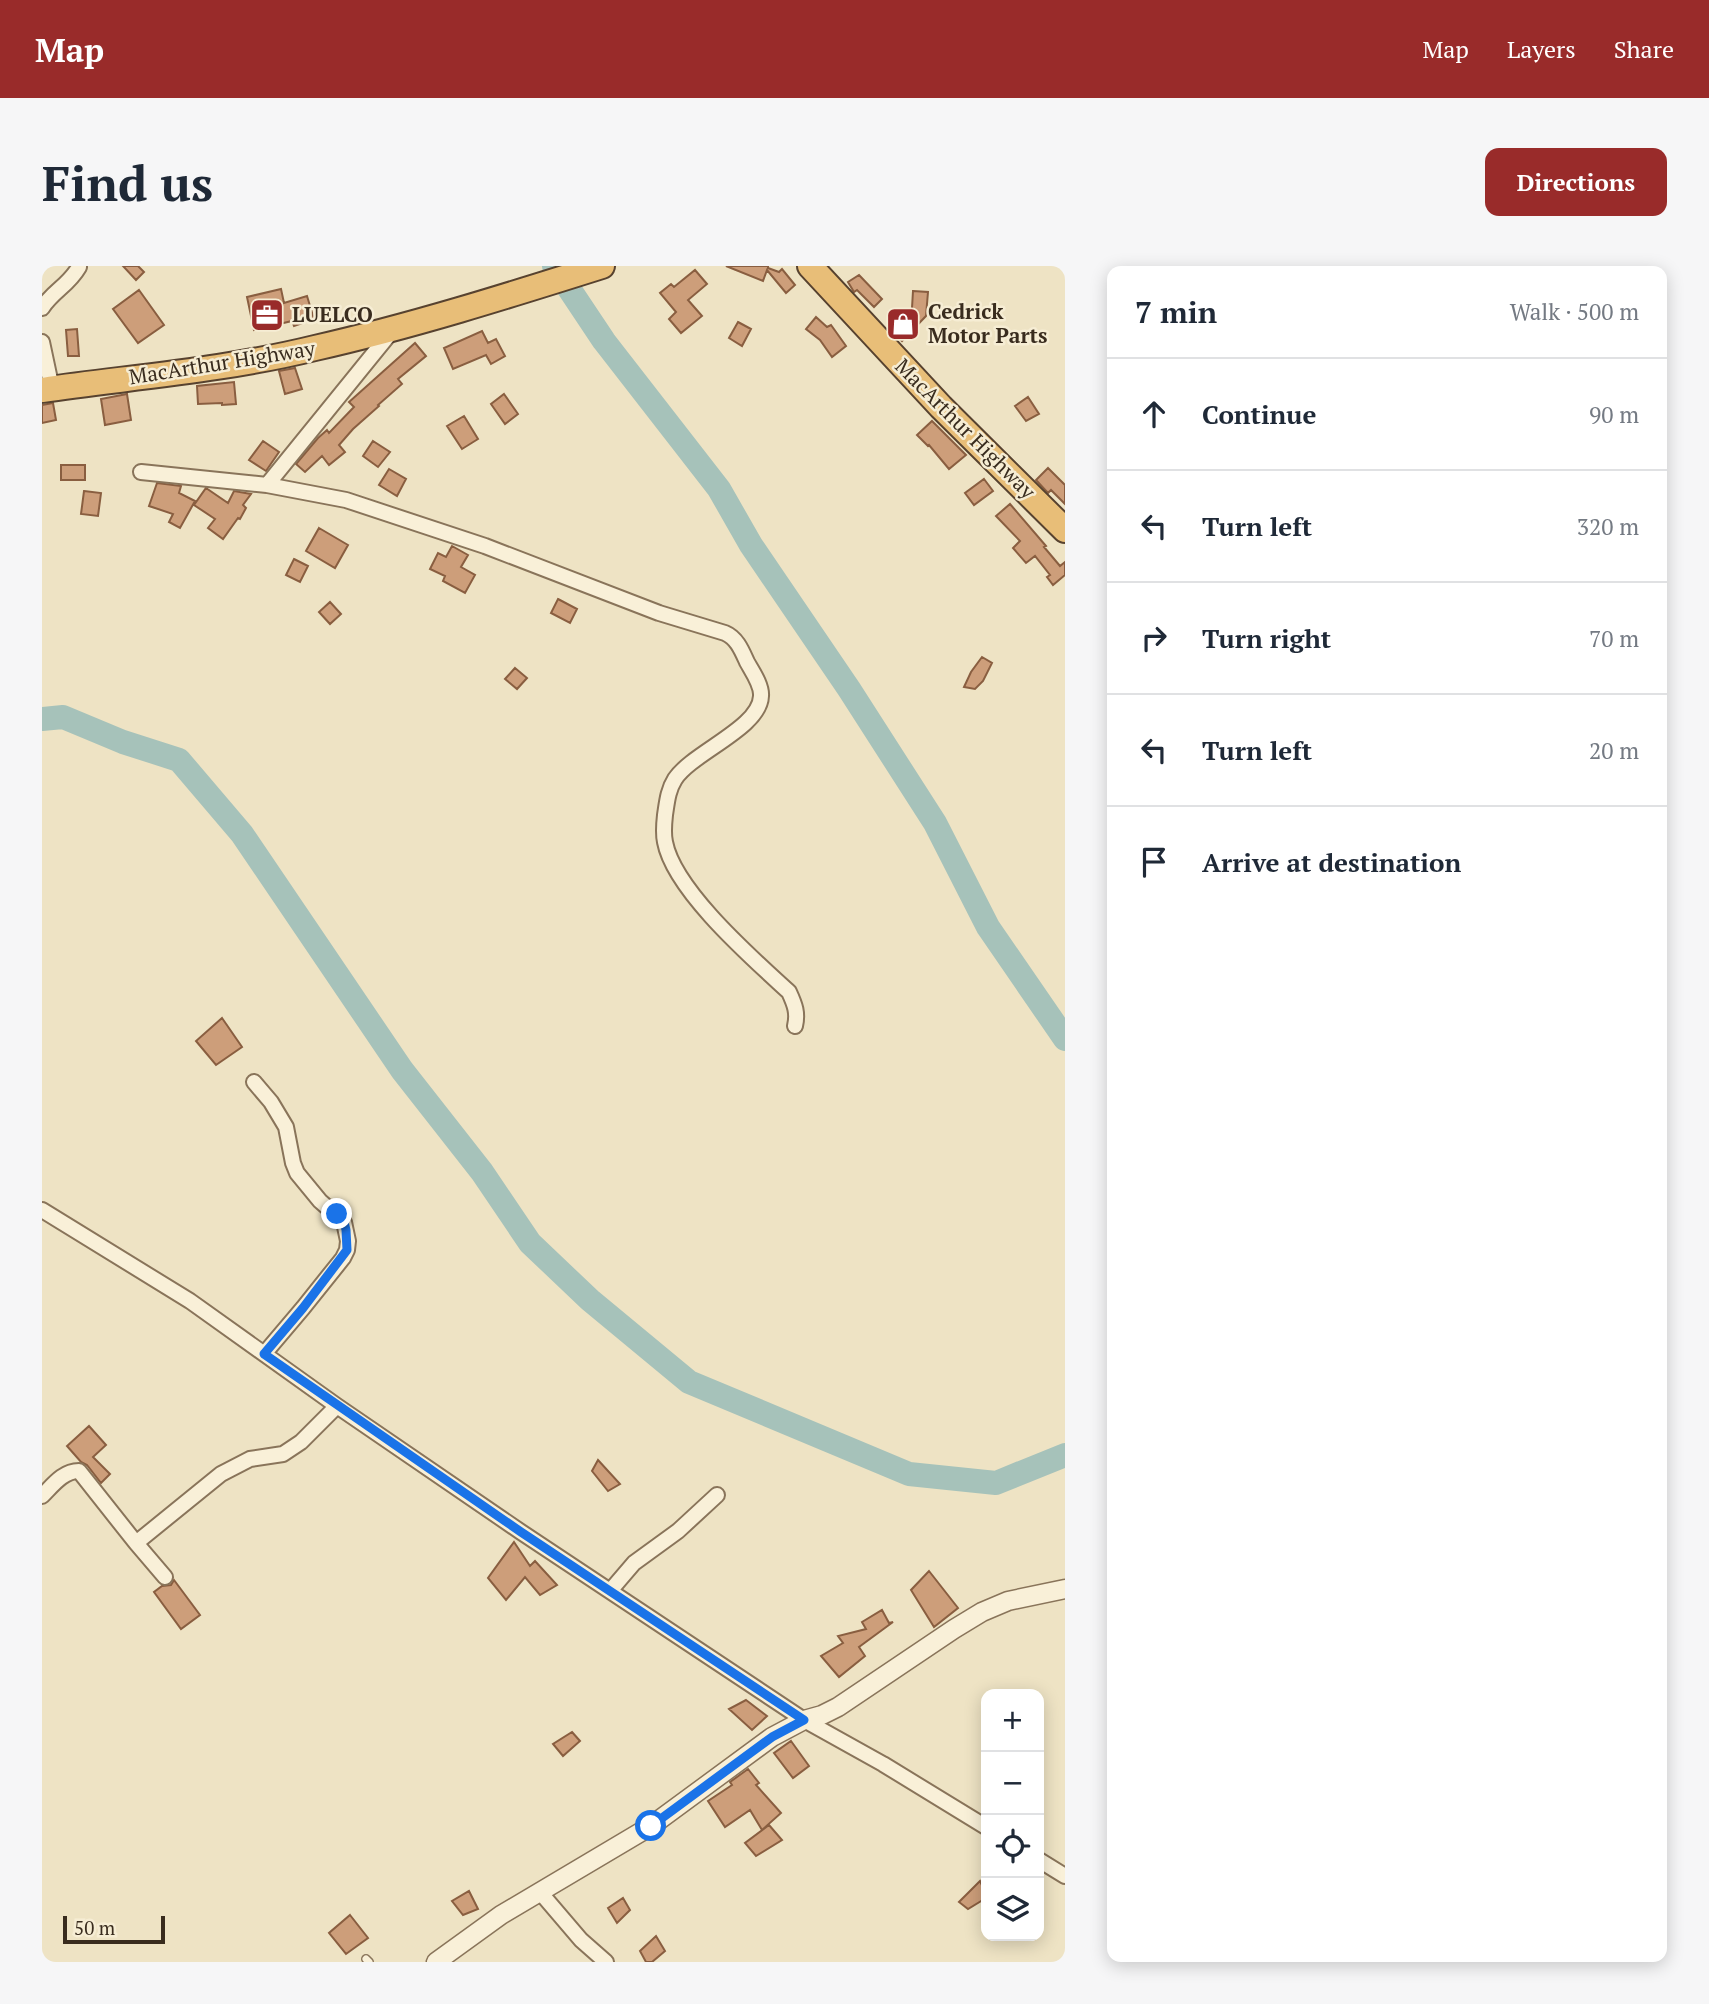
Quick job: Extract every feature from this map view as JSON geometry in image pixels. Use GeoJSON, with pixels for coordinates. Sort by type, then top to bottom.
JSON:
{"type":"FeatureCollection","features":[{"type":"Feature","properties":{"kind":"highway","name":"MacArthur Highway"},"geometry":{"type":"LineString","coordinates":[[47,390],[314,349],[504,297],[602,266]]}},
{"type":"Feature","properties":{"kind":"highway","name":"MacArthur Highway"},"geometry":{"type":"LineString","coordinates":[[810,266],[940,407],[1065,530]]}},
{"type":"Feature","properties":{"kind":"street"},"geometry":{"type":"LineString","coordinates":[[42,308],[57,290],[71,281],[79,267]]}},
{"type":"Feature","properties":{"kind":"street"},"geometry":{"type":"LineString","coordinates":[[267,485],[395,328]]}},
{"type":"Feature","properties":{"kind":"street"},"geometry":{"type":"LineString","coordinates":[[42,342],[47,390]]}},
{"type":"Feature","properties":{"kind":"street"},"geometry":{"type":"LineString","coordinates":[[141,472],[267,485],[346,500],[485,546],[734,638],[762,694],[759,706],[748,720],[724,740],[696,757],[674,780],[668,794],[665,841],[670,861],[678,875],[706,910],[789,992],[796,1005],[795,1026]]}},
{"type":"Feature","properties":{"kind":"street"},"geometry":{"type":"LineString","coordinates":[[254,1082],[271,1102],[286,1127],[297,1173],[320,1201],[344,1222],[348,1241],[343,1258],[264,1354]]}},
{"type":"Feature","properties":{"kind":"street"},"geometry":{"type":"LineString","coordinates":[[42,1210],[190,1301],[337,1406],[804,1720],[981,1824]]}},
{"type":"Feature","properties":{"kind":"street"},"geometry":{"type":"LineString","coordinates":[[136,1543],[235,1466],[250,1459],[283,1454],[301,1442],[337,1406]]}},
{"type":"Feature","properties":{"kind":"street"},"geometry":{"type":"LineString","coordinates":[[42,1496],[70,1471],[79,1471],[165,1577]]}},
{"type":"Feature","properties":{"kind":"street"},"geometry":{"type":"LineString","coordinates":[[610,1591],[634,1563],[678,1531],[717,1495]]}},
{"type":"Feature","properties":{"kind":"street"},"geometry":{"type":"LineString","coordinates":[[436,1962],[501,1915],[651,1826],[772,1737],[804,1720],[838,1707],[982,1612],[1008,1601],[1065,1589]]}},
{"type":"Feature","properties":{"kind":"street"},"geometry":{"type":"LineString","coordinates":[[1044,1863],[1065,1876]]}},
{"type":"Feature","properties":{"kind":"street"},"geometry":{"type":"LineString","coordinates":[[540,1892],[581,1940],[606,1962]]}},
{"type":"Feature","properties":{"kind":"building"},"geometry":{"type":"Polygon","coordinates":[[[123,266],[138,266],[144,272],[136,280],[123,266]]]}},
{"type":"Feature","properties":{"kind":"building"},"geometry":{"type":"Polygon","coordinates":[[[726,266],[768,266],[779,272],[782,269],[795,285],[786,293],[767,270],[763,281],[726,266]]]}},
{"type":"Feature","properties":{"kind":"building"},"geometry":{"type":"Polygon","coordinates":[[[695,270],[707,284],[688,300],[702,316],[681,333],[669,319],[676,312],[660,293],[671,284],[674,287],[695,270]]]}},
{"type":"Feature","properties":{"kind":"building"},"geometry":{"type":"Polygon","coordinates":[[[859,275],[882,299],[874,307],[857,290],[854,292],[848,282],[859,275]]]}},
{"type":"Feature","properties":{"kind":"building"},"geometry":{"type":"Polygon","coordinates":[[[281,289],[284,303],[307,296],[314,319],[294,326],[292,321],[254,330],[247,297],[281,289]]]}},
{"type":"Feature","properties":{"kind":"building"},"geometry":{"type":"Polygon","coordinates":[[[139,290],[164,325],[138,343],[113,309],[139,290]]]}},
{"type":"Feature","properties":{"kind":"building"},"geometry":{"type":"Polygon","coordinates":[[[913,291],[928,292],[926,316],[902,341],[890,329],[912,308],[913,291]]]}},
{"type":"Feature","properties":{"kind":"building"},"geometry":{"type":"Polygon","coordinates":[[[816,317],[827,327],[831,325],[846,346],[832,357],[820,340],[806,329],[816,317]]]}},
{"type":"Feature","properties":{"kind":"building"},"geometry":{"type":"Polygon","coordinates":[[[738,322],[751,329],[742,346],[729,338],[738,322]]]}},
{"type":"Feature","properties":{"kind":"building"},"geometry":{"type":"Polygon","coordinates":[[[77,329],[79,356],[68,356],[66,330],[77,329]]]}},
{"type":"Feature","properties":{"kind":"building"},"geometry":{"type":"Polygon","coordinates":[[[482,331],[488,343],[496,339],[505,356],[491,364],[486,355],[453,369],[444,348],[482,331]]]}},
{"type":"Feature","properties":{"kind":"building"},"geometry":{"type":"Polygon","coordinates":[[[415,343],[426,356],[398,379],[402,384],[339,445],[345,452],[329,465],[322,456],[305,472],[296,464],[318,438],[327,430],[329,433],[354,407],[349,402],[415,343]]]}},
{"type":"Feature","properties":{"kind":"building"},"geometry":{"type":"Polygon","coordinates":[[[295,368],[302,389],[285,394],[279,371],[295,368]]]}},
{"type":"Feature","properties":{"kind":"building"},"geometry":{"type":"Polygon","coordinates":[[[234,382],[236,404],[198,404],[197,386],[234,382]]]}},
{"type":"Feature","properties":{"kind":"building"},"geometry":{"type":"Polygon","coordinates":[[[127,394],[131,420],[105,425],[101,399],[127,394]]]}},
{"type":"Feature","properties":{"kind":"building"},"geometry":{"type":"Polygon","coordinates":[[[504,394],[518,414],[505,424],[491,404],[504,394]]]}},
{"type":"Feature","properties":{"kind":"building"},"geometry":{"type":"Polygon","coordinates":[[[1028,397],[1039,414],[1026,421],[1015,406],[1028,397]]]}},
{"type":"Feature","properties":{"kind":"building"},"geometry":{"type":"Polygon","coordinates":[[[53,403],[56,420],[42,423],[42,405],[53,403]]]}},
{"type":"Feature","properties":{"kind":"building"},"geometry":{"type":"Polygon","coordinates":[[[464,416],[478,439],[462,449],[447,426],[464,416]]]}},
{"type":"Feature","properties":{"kind":"building"},"geometry":{"type":"Polygon","coordinates":[[[932,421],[966,455],[949,469],[917,435],[932,421]]]}},
{"type":"Feature","properties":{"kind":"building"},"geometry":{"type":"Polygon","coordinates":[[[263,441],[279,452],[266,471],[249,460],[263,441]]]}},
{"type":"Feature","properties":{"kind":"building"},"geometry":{"type":"Polygon","coordinates":[[[373,441],[390,452],[378,467],[363,456],[373,441]]]}},
{"type":"Feature","properties":{"kind":"building"},"geometry":{"type":"Polygon","coordinates":[[[61,465],[85,465],[85,480],[61,480],[61,465]]]}},
{"type":"Feature","properties":{"kind":"building"},"geometry":{"type":"Polygon","coordinates":[[[1048,468],[1065,485],[1065,504],[1051,490],[1048,493],[1036,480],[1048,468]]]}},
{"type":"Feature","properties":{"kind":"building"},"geometry":{"type":"Polygon","coordinates":[[[389,469],[406,479],[397,496],[379,485],[389,469]]]}},
{"type":"Feature","properties":{"kind":"building"},"geometry":{"type":"Polygon","coordinates":[[[984,479],[993,491],[974,505],[965,493],[984,479]]]}},
{"type":"Feature","properties":{"kind":"building"},"geometry":{"type":"Polygon","coordinates":[[[157,483],[181,486],[179,493],[195,501],[180,528],[169,522],[173,514],[149,506],[157,483]]]}},
{"type":"Feature","properties":{"kind":"building"},"geometry":{"type":"Polygon","coordinates":[[[206,488],[228,503],[234,491],[251,494],[243,505],[246,508],[240,519],[238,518],[223,539],[208,528],[215,519],[194,505],[206,488]]]}},
{"type":"Feature","properties":{"kind":"building"},"geometry":{"type":"Polygon","coordinates":[[[84,491],[101,493],[98,516],[81,514],[84,491]]]}},
{"type":"Feature","properties":{"kind":"building"},"geometry":{"type":"Polygon","coordinates":[[[1010,504],[1060,566],[1065,562],[1065,575],[1053,585],[1047,577],[1050,575],[1035,556],[1026,563],[1013,548],[1020,541],[996,516],[1010,504]]]}},
{"type":"Feature","properties":{"kind":"building"},"geometry":{"type":"Polygon","coordinates":[[[319,528],[348,545],[335,568],[306,551],[319,528]]]}},
{"type":"Feature","properties":{"kind":"building"},"geometry":{"type":"Polygon","coordinates":[[[452,546],[468,555],[461,567],[475,575],[465,593],[443,581],[445,576],[430,569],[438,553],[446,557],[452,546]]]}},
{"type":"Feature","properties":{"kind":"building"},"geometry":{"type":"Polygon","coordinates":[[[294,559],[308,566],[300,582],[286,575],[294,559]]]}},
{"type":"Feature","properties":{"kind":"building"},"geometry":{"type":"Polygon","coordinates":[[[558,599],[577,609],[570,623],[551,613],[558,599]]]}},
{"type":"Feature","properties":{"kind":"building"},"geometry":{"type":"Polygon","coordinates":[[[330,602],[341,614],[330,624],[319,612],[330,602]]]}},
{"type":"Feature","properties":{"kind":"building"},"geometry":{"type":"Polygon","coordinates":[[[982,657],[992,663],[983,681],[975,689],[964,687],[971,672],[982,657]]]}},
{"type":"Feature","properties":{"kind":"building"},"geometry":{"type":"Polygon","coordinates":[[[515,668],[527,678],[517,689],[505,679],[515,668]]]}},
{"type":"Feature","properties":{"kind":"building"},"geometry":{"type":"Polygon","coordinates":[[[222,1018],[242,1047],[216,1065],[196,1041],[222,1018]]]}},
{"type":"Feature","properties":{"kind":"building"},"geometry":{"type":"Polygon","coordinates":[[[89,1426],[106,1445],[93,1457],[110,1474],[101,1483],[67,1446],[89,1426]]]}},
{"type":"Feature","properties":{"kind":"building"},"geometry":{"type":"Polygon","coordinates":[[[598,1460],[620,1484],[608,1491],[592,1471],[598,1460]]]}},
{"type":"Feature","properties":{"kind":"building"},"geometry":{"type":"Polygon","coordinates":[[[514,1542],[530,1566],[535,1561],[557,1585],[540,1595],[525,1577],[506,1600],[488,1578],[514,1542]]]}},
{"type":"Feature","properties":{"kind":"building"},"geometry":{"type":"Polygon","coordinates":[[[929,1571],[958,1608],[934,1627],[911,1590],[929,1571]]]}},
{"type":"Feature","properties":{"kind":"building"},"geometry":{"type":"Polygon","coordinates":[[[174,1580],[200,1615],[181,1629],[154,1592],[162,1586],[171,1585],[174,1580]]]}},
{"type":"Feature","properties":{"kind":"building"},"geometry":{"type":"Polygon","coordinates":[[[882,1610],[889,1623],[893,1622],[859,1647],[865,1656],[839,1677],[821,1656],[843,1643],[838,1636],[866,1629],[862,1622],[882,1610]]]}},
{"type":"Feature","properties":{"kind":"building"},"geometry":{"type":"Polygon","coordinates":[[[746,1700],[767,1716],[752,1730],[729,1709],[746,1700]]]}},
{"type":"Feature","properties":{"kind":"building"},"geometry":{"type":"Polygon","coordinates":[[[572,1732],[580,1741],[563,1756],[553,1744],[572,1732]]]}},
{"type":"Feature","properties":{"kind":"building"},"geometry":{"type":"Polygon","coordinates":[[[791,1741],[809,1766],[793,1778],[774,1753],[791,1741]]]}},
{"type":"Feature","properties":{"kind":"building"},"geometry":{"type":"Polygon","coordinates":[[[748,1769],[759,1783],[756,1785],[781,1813],[762,1830],[750,1810],[725,1827],[708,1801],[732,1785],[730,1782],[748,1769]]]}},
{"type":"Feature","properties":{"kind":"building"},"geometry":{"type":"Polygon","coordinates":[[[769,1825],[782,1840],[756,1856],[745,1843],[769,1825]]]}},
{"type":"Feature","properties":{"kind":"building"},"geometry":{"type":"Polygon","coordinates":[[[980,1881],[981,1901],[968,1909],[959,1902],[980,1881]]]}},
{"type":"Feature","properties":{"kind":"building"},"geometry":{"type":"Polygon","coordinates":[[[469,1891],[478,1909],[463,1915],[452,1901],[469,1891]]]}},
{"type":"Feature","properties":{"kind":"building"},"geometry":{"type":"Polygon","coordinates":[[[623,1898],[630,1910],[617,1923],[608,1908],[623,1898]]]}},
{"type":"Feature","properties":{"kind":"building"},"geometry":{"type":"Polygon","coordinates":[[[350,1915],[368,1938],[346,1954],[329,1933],[350,1915]]]}},
{"type":"Feature","properties":{"kind":"building"},"geometry":{"type":"Polygon","coordinates":[[[656,1936],[665,1951],[652,1962],[646,1962],[640,1951],[656,1936]]]}},
{"type":"Feature","properties":{"kind":"waterway"},"geometry":{"type":"LineString","coordinates":[[554,266],[604,341],[719,489],[751,545],[849,689],[935,823],[988,927],[1065,1039]]}},
{"type":"Feature","properties":{"kind":"waterway"},"geometry":{"type":"LineString","coordinates":[[42,719],[63,717],[123,742],[179,760],[242,834],[402,1070],[482,1172],[530,1243],[590,1300],[689,1382],[909,1474],[996,1483],[1065,1455]]}},
{"type":"Feature","properties":{"kind":"place","name":"LUELCO"},"geometry":{"type":"Point","coordinates":[267,315]}},
{"type":"Feature","properties":{"kind":"place","name":"Cedrick Motor Parts"},"geometry":{"type":"Point","coordinates":[903,324]}},
{"type":"Feature","properties":{"kind":"route"},"geometry":{"type":"LineString","coordinates":[[337,1214],[344,1222],[348,1241],[343,1258],[264,1354],[521,1532],[804,1720],[772,1737],[651,1826]]}}]}
